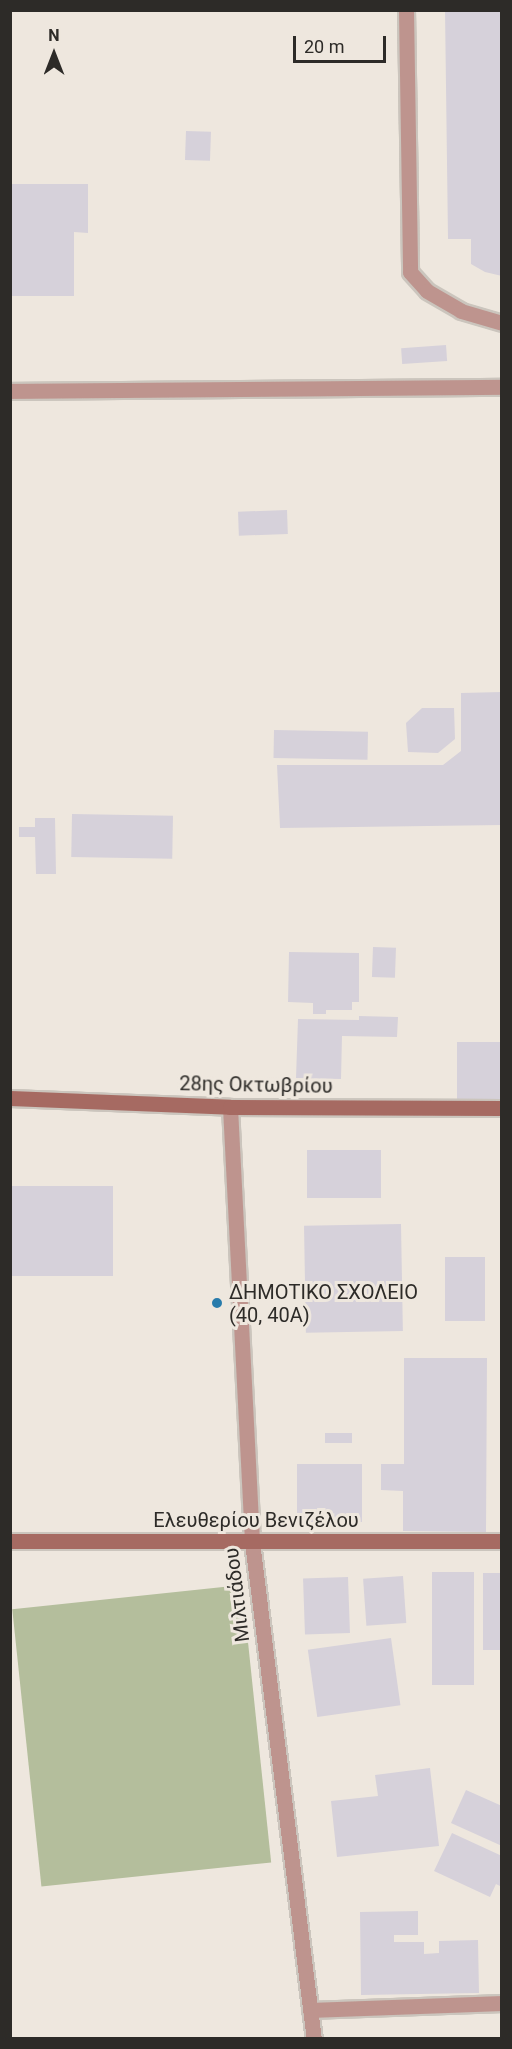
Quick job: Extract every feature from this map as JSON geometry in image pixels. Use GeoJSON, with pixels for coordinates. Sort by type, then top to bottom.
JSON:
{"type":"FeatureCollection","features":[{"type":"Feature","properties":{"kind":"main road","name":"28ης Οκτωβρίου"},"geometry":{"type":"LineString","coordinates":[[10,1098],[230,1107],[501,1108]]}},
{"type":"Feature","properties":{"kind":"main road","name":"Ελευθερίου Βενιζέλου"},"geometry":{"type":"LineString","coordinates":[[10,1541],[501,1541]]}},
{"type":"Feature","properties":{"kind":"street"},"geometry":{"type":"LineString","coordinates":[[406,10],[410,272],[427,291],[461,311],[501,323]]}},
{"type":"Feature","properties":{"kind":"street"},"geometry":{"type":"LineString","coordinates":[[10,391],[501,387]]}},
{"type":"Feature","properties":{"kind":"street","name":"Μιλτιάδου"},"geometry":{"type":"LineString","coordinates":[[230,1107],[252,1542],[314,2038]]}},
{"type":"Feature","properties":{"kind":"street"},"geometry":{"type":"LineString","coordinates":[[310,2010],[501,2003]]}},
{"type":"Feature","properties":{"kind":"green space"},"geometry":{"type":"Polygon","coordinates":[[[242,1585],[271,1862],[41,1887],[12,1609],[242,1585]]]}},
{"type":"Feature","properties":{"kind":"building"},"geometry":{"type":"Polygon","coordinates":[[[445,10],[502,10],[502,276],[485,272],[471,264],[471,239],[448,239],[445,10]]]}},
{"type":"Feature","properties":{"kind":"building"},"geometry":{"type":"Polygon","coordinates":[[[186,131],[211,132],[210,161],[185,160],[186,131]]]}},
{"type":"Feature","properties":{"kind":"building"},"geometry":{"type":"Polygon","coordinates":[[[10,184],[88,184],[88,233],[74,232],[74,296],[10,296],[10,184]]]}},
{"type":"Feature","properties":{"kind":"building"},"geometry":{"type":"Polygon","coordinates":[[[446,345],[447,361],[402,364],[401,348],[446,345]]]}},
{"type":"Feature","properties":{"kind":"building"},"geometry":{"type":"Polygon","coordinates":[[[287,510],[288,534],[239,536],[238,512],[287,510]]]}},
{"type":"Feature","properties":{"kind":"building"},"geometry":{"type":"Polygon","coordinates":[[[502,692],[502,825],[280,828],[277,765],[443,765],[461,751],[461,693],[502,692]]]}},
{"type":"Feature","properties":{"kind":"building"},"geometry":{"type":"Polygon","coordinates":[[[422,708],[454,708],[455,739],[438,753],[408,752],[406,723],[422,708]]]}},
{"type":"Feature","properties":{"kind":"building"},"geometry":{"type":"Polygon","coordinates":[[[274,730],[368,732],[367,760],[274,758],[274,730]]]}},
{"type":"Feature","properties":{"kind":"building"},"geometry":{"type":"Polygon","coordinates":[[[72,814],[173,816],[172,859],[71,857],[72,814]]]}},
{"type":"Feature","properties":{"kind":"building"},"geometry":{"type":"Polygon","coordinates":[[[35,818],[55,818],[56,874],[36,874],[35,837],[19,837],[19,827],[35,827],[35,818]]]}},
{"type":"Feature","properties":{"kind":"building"},"geometry":{"type":"Polygon","coordinates":[[[373,947],[396,948],[395,978],[372,977],[373,947]]]}},
{"type":"Feature","properties":{"kind":"building"},"geometry":{"type":"Polygon","coordinates":[[[289,952],[359,953],[359,1002],[352,1002],[352,1010],[326,1010],[326,1014],[313,1014],[313,1003],[288,1002],[289,952]]]}},
{"type":"Feature","properties":{"kind":"building"},"geometry":{"type":"Polygon","coordinates":[[[359,1016],[398,1017],[397,1037],[342,1036],[341,1079],[296,1078],[298,1019],[359,1020],[359,1016]]]}},
{"type":"Feature","properties":{"kind":"building"},"geometry":{"type":"Polygon","coordinates":[[[457,1042],[502,1042],[502,1099],[457,1099],[457,1042]]]}},
{"type":"Feature","properties":{"kind":"building"},"geometry":{"type":"Polygon","coordinates":[[[307,1150],[381,1150],[381,1198],[307,1198],[307,1150]]]}},
{"type":"Feature","properties":{"kind":"building"},"geometry":{"type":"Polygon","coordinates":[[[10,1186],[113,1186],[113,1276],[10,1276],[10,1186]]]}},
{"type":"Feature","properties":{"kind":"building"},"geometry":{"type":"Polygon","coordinates":[[[401,1224],[403,1331],[306,1333],[304,1226],[401,1224]]]}},
{"type":"Feature","properties":{"kind":"building"},"geometry":{"type":"Polygon","coordinates":[[[445,1257],[485,1257],[485,1321],[445,1321],[445,1257]]]}},
{"type":"Feature","properties":{"kind":"building"},"geometry":{"type":"Polygon","coordinates":[[[404,1358],[487,1358],[486,1532],[403,1531],[403,1491],[381,1490],[381,1464],[404,1464],[404,1358]]]}},
{"type":"Feature","properties":{"kind":"building"},"geometry":{"type":"Polygon","coordinates":[[[325,1433],[352,1433],[352,1443],[325,1443],[325,1433]]]}},
{"type":"Feature","properties":{"kind":"building"},"geometry":{"type":"Polygon","coordinates":[[[297,1464],[362,1464],[362,1522],[297,1522],[297,1464]]]}},
{"type":"Feature","properties":{"kind":"building"},"geometry":{"type":"Polygon","coordinates":[[[432,1572],[474,1572],[474,1685],[432,1685],[432,1572]]]}},
{"type":"Feature","properties":{"kind":"building"},"geometry":{"type":"Polygon","coordinates":[[[483,1573],[502,1573],[502,1650],[483,1650],[483,1573]]]}},
{"type":"Feature","properties":{"kind":"building"},"geometry":{"type":"Polygon","coordinates":[[[403,1576],[406,1623],[366,1626],[363,1579],[403,1576]]]}},
{"type":"Feature","properties":{"kind":"building"},"geometry":{"type":"Polygon","coordinates":[[[348,1577],[350,1633],[305,1635],[303,1579],[348,1577]]]}},
{"type":"Feature","properties":{"kind":"building"},"geometry":{"type":"Polygon","coordinates":[[[391,1638],[400,1705],[317,1717],[308,1650],[391,1638]]]}},
{"type":"Feature","properties":{"kind":"building"},"geometry":{"type":"Polygon","coordinates":[[[430,1768],[439,1846],[337,1857],[331,1801],[378,1796],[375,1775],[430,1768]]]}},
{"type":"Feature","properties":{"kind":"building"},"geometry":{"type":"Polygon","coordinates":[[[466,1790],[502,1806],[502,1846],[451,1823],[466,1790]]]}},
{"type":"Feature","properties":{"kind":"building"},"geometry":{"type":"Polygon","coordinates":[[[452,1833],[502,1856],[502,1887],[496,1884],[490,1897],[434,1871],[452,1833]]]}},
{"type":"Feature","properties":{"kind":"building"},"geometry":{"type":"Polygon","coordinates":[[[418,1911],[418,1935],[394,1935],[394,1942],[424,1942],[424,1954],[439,1953],[439,1941],[478,1940],[479,1993],[361,1995],[360,1912],[418,1911]]]}},
{"type":"Feature","properties":{"kind":"place","name":"ΔΗΜΟΤΙΚΟ ΣΧΟΛΕΙΟ (40, 40Α)"},"geometry":{"type":"Point","coordinates":[217,1303]}}]}
